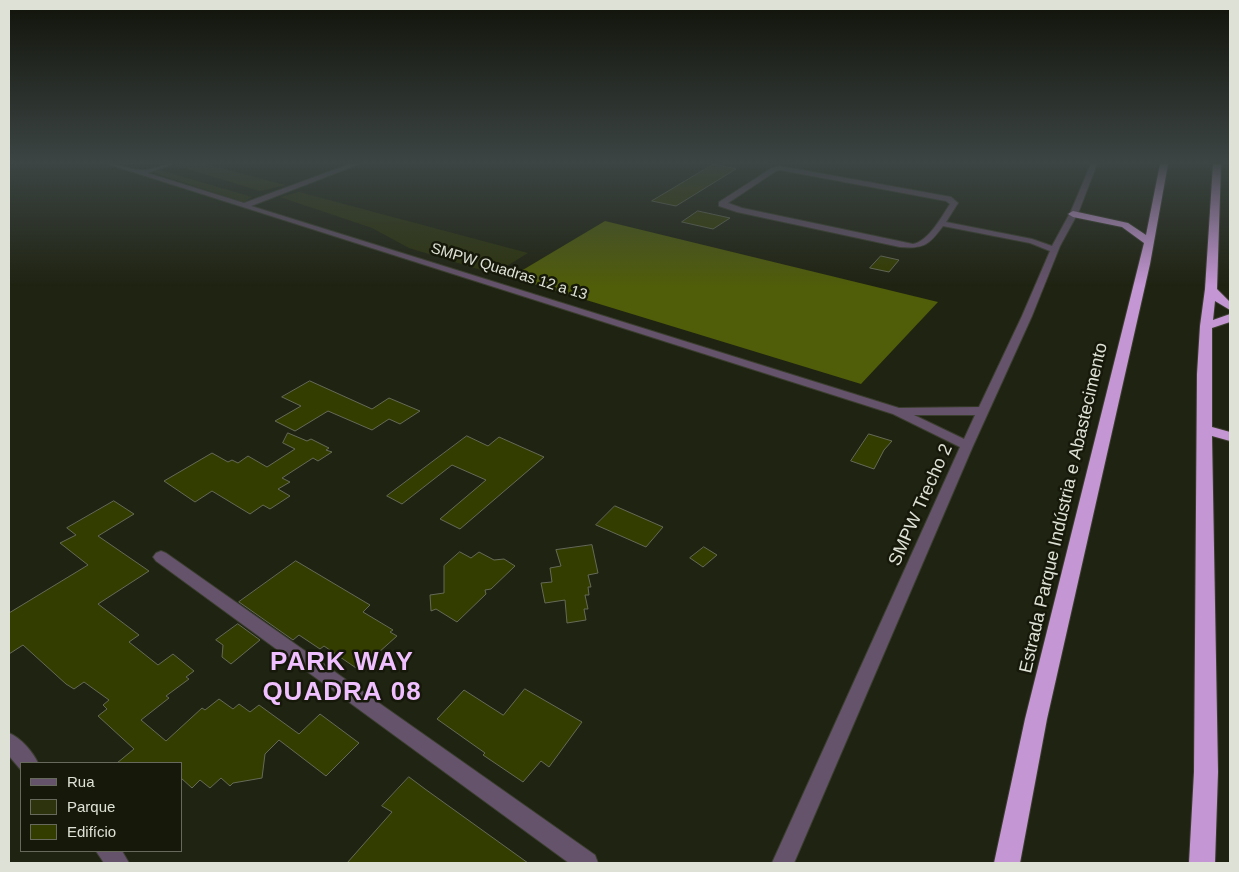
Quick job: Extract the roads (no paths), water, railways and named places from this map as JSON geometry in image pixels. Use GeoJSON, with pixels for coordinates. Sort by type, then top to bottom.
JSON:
{"type":"FeatureCollection","features":[{"type":"Feature","properties":{"kind":"highway","name":"Estrada Parque Indústria e Abastecimento"},"geometry":{"type":"LineString","coordinates":[[1006,863],[1036,719],[1149,242],[1147,218],[1151,205]]}},
{"type":"Feature","properties":{"kind":"highway"},"geometry":{"type":"LineString","coordinates":[[1202,863],[1206,772],[1203,429],[1206,326],[1211,289],[1215,205]]}},
{"type":"Feature","properties":{"kind":"highway"},"geometry":{"type":"LineString","coordinates":[[1074,213],[1120,221],[1147,218]]}},
{"type":"Feature","properties":{"kind":"highway"},"geometry":{"type":"LineString","coordinates":[[1074,213],[1125,225],[1149,242]]}},
{"type":"Feature","properties":{"kind":"highway"},"geometry":{"type":"LineString","coordinates":[[1211,289],[1222,302],[1230,307]]}},
{"type":"Feature","properties":{"kind":"highway"},"geometry":{"type":"LineString","coordinates":[[1206,326],[1230,318]]}},
{"type":"Feature","properties":{"kind":"highway"},"geometry":{"type":"LineString","coordinates":[[1203,429],[1230,436]]}},
{"type":"Feature","properties":{"kind":"street","name":"SMPW Quadras 12 a 13"},"geometry":{"type":"LineString","coordinates":[[239,205],[897,411],[967,446]]}},
{"type":"Feature","properties":{"kind":"street"},"geometry":{"type":"LineString","coordinates":[[724,205],[740,210],[909,246],[920,245],[941,223],[953,205]]}},
{"type":"Feature","properties":{"kind":"street","name":"SMPW Trecho 2"},"geometry":{"type":"LineString","coordinates":[[783,863],[967,446],[1027,316],[1056,246],[1077,205]]}},
{"type":"Feature","properties":{"kind":"street"},"geometry":{"type":"LineString","coordinates":[[941,223],[1056,246]]}},
{"type":"Feature","properties":{"kind":"street","name":"SMPW Quadras 12 a 13"},"geometry":{"type":"LineString","coordinates":[[897,411],[984,411]]}},
{"type":"Feature","properties":{"kind":"street"},"geometry":{"type":"LineString","coordinates":[[161,557],[587,863]]}},
{"type":"Feature","properties":{"kind":"street"},"geometry":{"type":"LineString","coordinates":[[9,742],[27,762]]}},
{"type":"Feature","properties":{"kind":"street"},"geometry":{"type":"LineString","coordinates":[[108,852],[118,863]]}},
{"type":"Feature","properties":{"kind":"district","name":"PARK WAY QUADRA 08"},"geometry":{"type":"Point","coordinates":[342,678]}}]}
